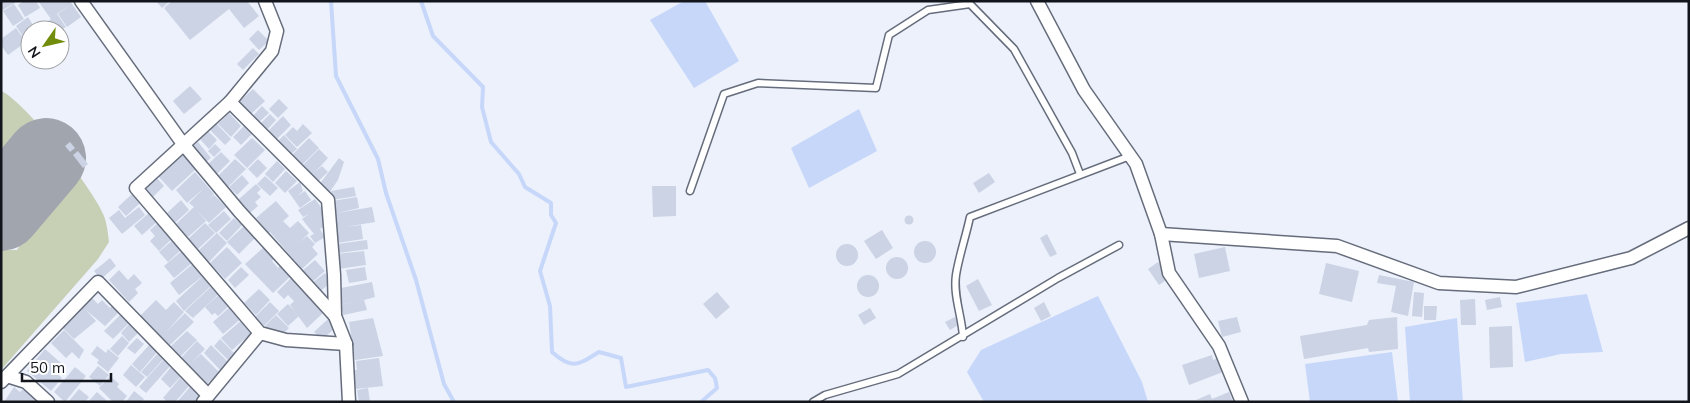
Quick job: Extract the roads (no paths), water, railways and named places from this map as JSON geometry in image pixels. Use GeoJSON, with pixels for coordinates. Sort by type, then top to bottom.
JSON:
{"type":"FeatureCollection","features":[{"type":"Feature","properties":{"kind":"street"},"geometry":{"type":"LineString","coordinates":[[81,1],[183,144],[239,211],[335,316]]}},
{"type":"Feature","properties":{"kind":"street"},"geometry":{"type":"LineString","coordinates":[[265,1],[277,32],[272,51],[230,102],[136,188],[260,333],[286,340],[346,344]]}},
{"type":"Feature","properties":{"kind":"street"},"geometry":{"type":"LineString","coordinates":[[1037,1],[1084,90],[1136,164],[1162,234],[1169,273],[1219,346],[1242,402]]}},
{"type":"Feature","properties":{"kind":"street"},"geometry":{"type":"LineString","coordinates":[[230,102],[328,200],[335,316],[346,344],[349,402]]}},
{"type":"Feature","properties":{"kind":"street"},"geometry":{"type":"LineString","coordinates":[[1162,234],[1337,246],[1439,283],[1516,287],[1631,258],[1689,228]]}},
{"type":"Feature","properties":{"kind":"street"},"geometry":{"type":"LineString","coordinates":[[4,379],[98,282],[206,398],[260,333]]}},
{"type":"Feature","properties":{"kind":"street"},"geometry":{"type":"LineString","coordinates":[[4,379],[26,382],[48,402]]}},
{"type":"Feature","properties":{"kind":"lane"},"geometry":{"type":"LineString","coordinates":[[690,191],[724,94],[758,82],[876,88],[889,35],[928,10],[970,4],[1014,49],[1072,153],[1080,174]]}},
{"type":"Feature","properties":{"kind":"lane"},"geometry":{"type":"LineString","coordinates":[[963,337],[962,322],[957,306],[956,276],[970,218],[1130,156]]}},
{"type":"Feature","properties":{"kind":"lane"},"geometry":{"type":"LineString","coordinates":[[813,402],[826,395],[898,374],[963,337],[1058,278],[1119,245]]}},
{"type":"Feature","properties":{"kind":"water"},"geometry":{"type":"Polygon","coordinates":[[[684,1],[705,1],[739,61],[694,88],[650,20],[684,1]]]}},
{"type":"Feature","properties":{"kind":"water"},"geometry":{"type":"Polygon","coordinates":[[[859,109],[877,151],[809,188],[791,148],[859,109]]]}},
{"type":"Feature","properties":{"kind":"water"},"geometry":{"type":"Polygon","coordinates":[[[1587,294],[1603,352],[1561,354],[1525,362],[1516,303],[1587,294]]]}},
{"type":"Feature","properties":{"kind":"water"},"geometry":{"type":"Polygon","coordinates":[[[1098,296],[1142,382],[1148,402],[984,402],[967,372],[981,350],[1098,296]]]}},
{"type":"Feature","properties":{"kind":"water"},"geometry":{"type":"Polygon","coordinates":[[[1457,318],[1463,402],[1410,402],[1405,327],[1457,318]]]}},
{"type":"Feature","properties":{"kind":"water"},"geometry":{"type":"Polygon","coordinates":[[[1392,352],[1398,402],[1310,402],[1305,364],[1392,352]]]}},
{"type":"Feature","properties":{"kind":"waterway"},"geometry":{"type":"LineString","coordinates":[[331,1],[336,76],[378,159],[386,193],[416,280],[444,384],[454,402]]}},
{"type":"Feature","properties":{"kind":"waterway"},"geometry":{"type":"LineString","coordinates":[[421,1],[433,36],[483,87],[482,107],[491,142],[519,174],[525,187],[551,203],[551,215],[556,223],[540,271],[550,306],[552,352],[559,358],[575,364],[599,352],[621,358],[626,387],[708,370],[715,378],[717,388],[701,402]]}}]}
